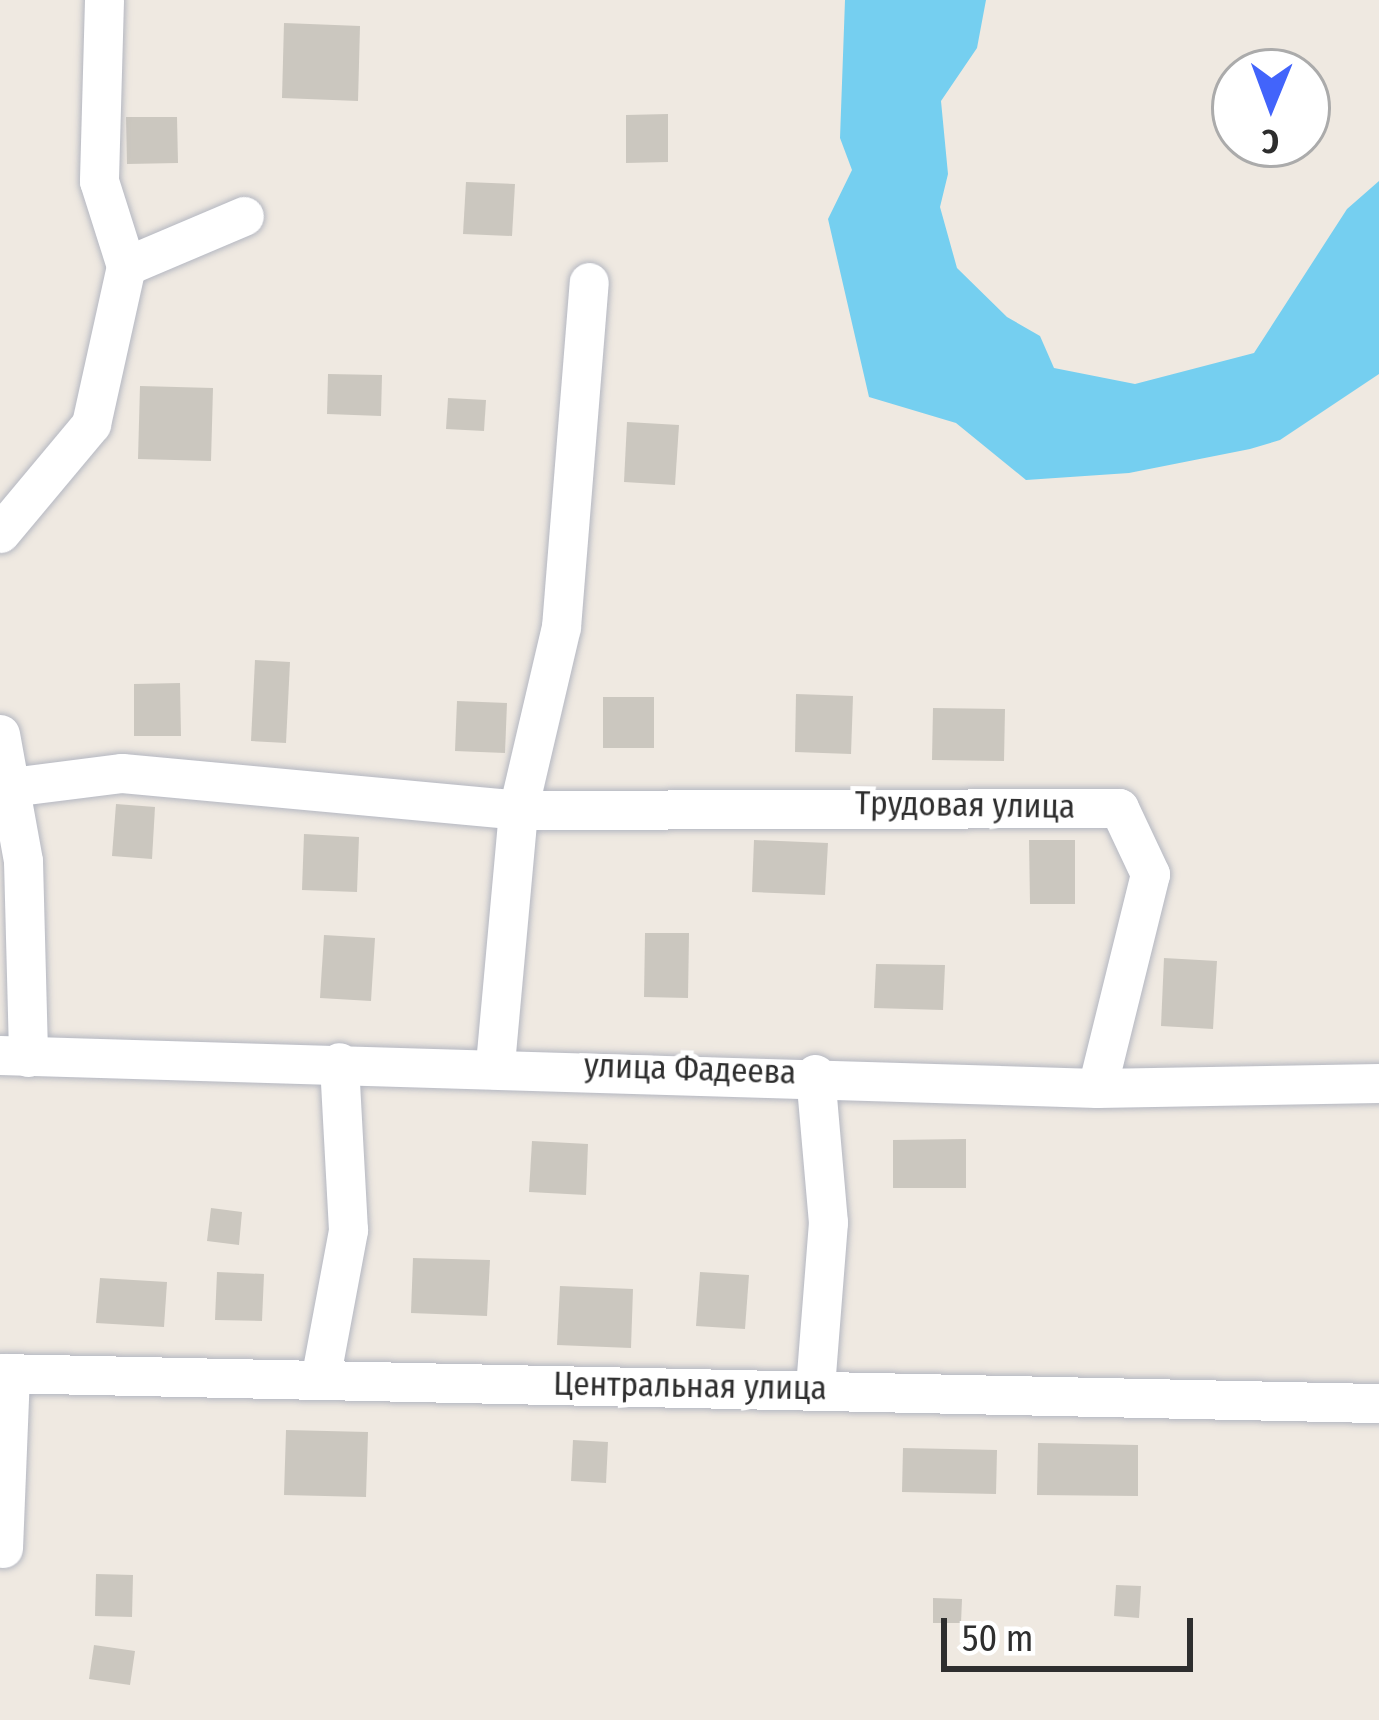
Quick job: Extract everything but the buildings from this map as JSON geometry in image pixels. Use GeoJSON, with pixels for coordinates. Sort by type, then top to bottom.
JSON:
{"type":"FeatureCollection","features":[{"type":"Feature","properties":{"kind":"street"},"geometry":{"type":"LineString","coordinates":[[0,533],[91,424],[126,266],[99,181],[104,0]]}},
{"type":"Feature","properties":{"kind":"street"},"geometry":{"type":"LineString","coordinates":[[126,266],[244,216]]}},
{"type":"Feature","properties":{"kind":"street"},"geometry":{"type":"LineString","coordinates":[[495,1064],[518,810],[561,627],[589,282]]}},
{"type":"Feature","properties":{"kind":"street"},"geometry":{"type":"LineString","coordinates":[[0,734],[22,860],[14,1056]]}},
{"type":"Feature","properties":{"kind":"street","name":"Трудовая улица"},"geometry":{"type":"LineString","coordinates":[[10,787],[122,773],[518,810],[1119,808],[1150,874],[1097,1088]]}},
{"type":"Feature","properties":{"kind":"street","name":"улица Фадеева"},"geometry":{"type":"LineString","coordinates":[[14,1056],[495,1064],[1097,1088],[1379,1083]]}},
{"type":"Feature","properties":{"kind":"street"},"geometry":{"type":"LineString","coordinates":[[320,1380],[348,1230],[339,1062]]}},
{"type":"Feature","properties":{"kind":"street"},"geometry":{"type":"LineString","coordinates":[[815,1074],[828,1222],[815,1389]]}},
{"type":"Feature","properties":{"kind":"street"},"geometry":{"type":"LineString","coordinates":[[3,1548],[5,1373]]}},
{"type":"Feature","properties":{"kind":"street","name":"Центральная улица"},"geometry":{"type":"LineString","coordinates":[[5,1373],[1379,1403]]}},
{"type":"Feature","properties":{"kind":"water"},"geometry":{"type":"Polygon","coordinates":[[[845,0],[986,0],[977,48],[941,101],[948,174],[940,207],[957,268],[1007,317],[1040,336],[1054,368],[1135,384],[1254,353],[1347,209],[1379,181],[1379,374],[1280,440],[1129,473],[1026,480],[956,423],[869,397],[828,219],[852,170],[840,138],[845,0]]]}}]}
